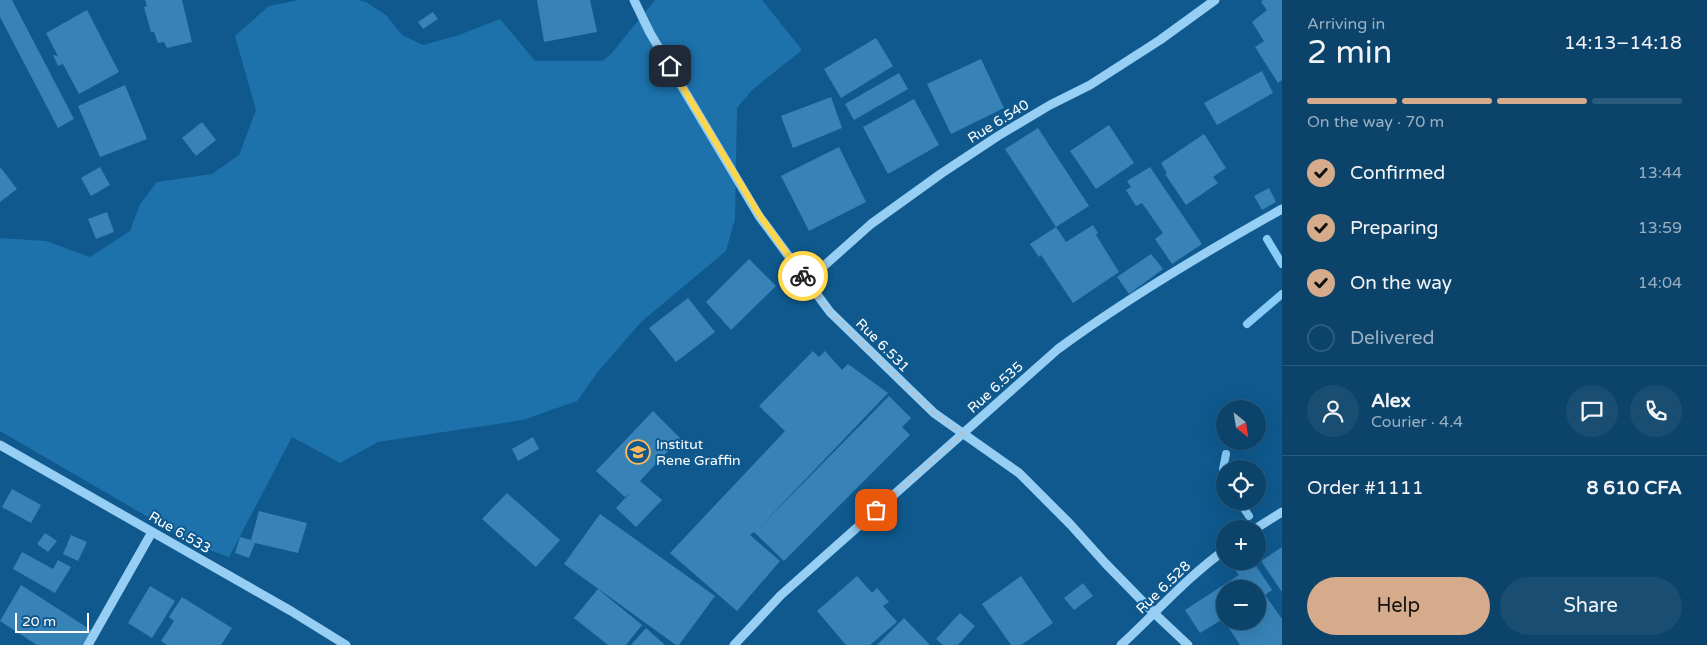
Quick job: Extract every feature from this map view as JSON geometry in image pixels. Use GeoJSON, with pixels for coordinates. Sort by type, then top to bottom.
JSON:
{"type":"FeatureCollection","features":[{"type":"Feature","properties":{"kind":"street","name":"Rue 6.531"},"geometry":{"type":"LineString","coordinates":[[634,0],[650,33],[760,216],[830,312],[934,413],[1019,473],[1155,614],[1188,645]]}},
{"type":"Feature","properties":{"kind":"street","name":"Rue 6.540"},"geometry":{"type":"LineString","coordinates":[[807,281],[871,224],[942,173],[1050,105],[1090,85],[1145,50],[1216,0]]}},
{"type":"Feature","properties":{"kind":"street","name":"Rue 6.535"},"geometry":{"type":"LineString","coordinates":[[734,645],[781,595],[1058,349],[1088,327],[1198,257],[1282,209]]}},
{"type":"Feature","properties":{"kind":"street","name":"Rue 6.533"},"geometry":{"type":"LineString","coordinates":[[0,445],[291,611],[346,645]]}},
{"type":"Feature","properties":{"kind":"street"},"geometry":{"type":"LineString","coordinates":[[1266,522],[1282,512]]}},
{"type":"Feature","properties":{"kind":"street"},"geometry":{"type":"LineString","coordinates":[[88,645],[152,532]]}},
{"type":"Feature","properties":{"kind":"street","name":"Rue 6.528"},"geometry":{"type":"LineString","coordinates":[[1122,645],[1216,556]]}},
{"type":"Feature","properties":{"kind":"shaded area"},"geometry":{"type":"Polygon","coordinates":[[[299,0],[358,0],[366,2],[386,15],[402,35],[423,45],[459,35],[500,19],[535,61],[602,61],[611,54],[655,0],[762,0],[802,50],[752,90],[737,108],[735,219],[726,251],[641,322],[597,373],[577,401],[523,420],[378,442],[340,463],[292,437],[229,557],[198,546],[0,431],[0,238],[46,241],[90,257],[130,231],[140,204],[157,182],[212,174],[239,155],[256,110],[235,36],[269,6],[299,0]]]}},
{"type":"Feature","properties":{"kind":"building"},"geometry":{"type":"Polygon","coordinates":[[[0,0],[12,0],[74,119],[58,128],[0,17],[0,0]]]}},
{"type":"Feature","properties":{"kind":"building"},"geometry":{"type":"Polygon","coordinates":[[[145,0],[182,0],[192,42],[167,48],[164,42],[158,43],[154,32],[151,32],[144,7],[147,6],[145,0]]]}},
{"type":"Feature","properties":{"kind":"building"},"geometry":{"type":"Polygon","coordinates":[[[537,0],[590,0],[597,32],[544,42],[537,0]]]}},
{"type":"Feature","properties":{"kind":"building"},"geometry":{"type":"Polygon","coordinates":[[[1263,0],[1282,0],[1282,80],[1278,83],[1255,47],[1264,41],[1252,22],[1267,10],[1261,2],[1263,0]]]}},
{"type":"Feature","properties":{"kind":"building"},"geometry":{"type":"Polygon","coordinates":[[[87,10],[119,72],[79,94],[63,64],[58,66],[53,55],[58,56],[46,33],[87,10]]]}},
{"type":"Feature","properties":{"kind":"building"},"geometry":{"type":"Polygon","coordinates":[[[433,12],[438,19],[423,29],[418,22],[433,12]]]}},
{"type":"Feature","properties":{"kind":"building"},"geometry":{"type":"Polygon","coordinates":[[[876,38],[893,66],[841,98],[824,69],[876,38]]]}},
{"type":"Feature","properties":{"kind":"building"},"geometry":{"type":"Polygon","coordinates":[[[981,59],[1004,108],[951,134],[927,84],[981,59]]]}},
{"type":"Feature","properties":{"kind":"building"},"geometry":{"type":"Polygon","coordinates":[[[1262,71],[1273,93],[1217,125],[1204,103],[1262,71]]]}},
{"type":"Feature","properties":{"kind":"building"},"geometry":{"type":"Polygon","coordinates":[[[899,73],[908,89],[854,120],[845,104],[899,73]]]}},
{"type":"Feature","properties":{"kind":"building"},"geometry":{"type":"Polygon","coordinates":[[[125,85],[147,139],[100,157],[78,106],[125,85]]]}},
{"type":"Feature","properties":{"kind":"building"},"geometry":{"type":"Polygon","coordinates":[[[831,97],[842,128],[793,148],[781,116],[831,97]]]}},
{"type":"Feature","properties":{"kind":"building"},"geometry":{"type":"Polygon","coordinates":[[[914,99],[939,145],[888,174],[863,127],[914,99]]]}},
{"type":"Feature","properties":{"kind":"building"},"geometry":{"type":"Polygon","coordinates":[[[202,122],[216,140],[196,156],[182,138],[202,122]]]}},
{"type":"Feature","properties":{"kind":"building"},"geometry":{"type":"Polygon","coordinates":[[[1109,125],[1134,163],[1096,189],[1070,151],[1109,125]]]}},
{"type":"Feature","properties":{"kind":"building"},"geometry":{"type":"Polygon","coordinates":[[[1038,128],[1089,206],[1056,227],[1005,149],[1038,128]]]}},
{"type":"Feature","properties":{"kind":"building"},"geometry":{"type":"Polygon","coordinates":[[[1204,134],[1226,168],[1213,177],[1218,183],[1186,205],[1165,174],[1167,173],[1161,163],[1204,134]]]}},
{"type":"Feature","properties":{"kind":"building"},"geometry":{"type":"Polygon","coordinates":[[[839,147],[866,202],[809,231],[781,176],[839,147]]]}},
{"type":"Feature","properties":{"kind":"building"},"geometry":{"type":"Polygon","coordinates":[[[0,167],[17,189],[0,202],[0,167]]]}},
{"type":"Feature","properties":{"kind":"building"},"geometry":{"type":"Polygon","coordinates":[[[100,167],[110,185],[91,196],[81,178],[100,167]]]}},
{"type":"Feature","properties":{"kind":"building"},"geometry":{"type":"Polygon","coordinates":[[[1150,167],[1202,244],[1172,264],[1155,239],[1163,233],[1142,203],[1136,206],[1126,190],[1131,187],[1127,181],[1150,167]]]}},
{"type":"Feature","properties":{"kind":"building"},"geometry":{"type":"Polygon","coordinates":[[[1269,188],[1276,202],[1262,210],[1254,196],[1269,188]]]}},
{"type":"Feature","properties":{"kind":"building"},"geometry":{"type":"Polygon","coordinates":[[[107,212],[114,232],[96,239],[88,219],[107,212]]]}},
{"type":"Feature","properties":{"kind":"building"},"geometry":{"type":"Polygon","coordinates":[[[1093,225],[1098,233],[1096,235],[1119,272],[1073,303],[1041,255],[1039,257],[1030,244],[1056,227],[1066,242],[1093,225]]]}},
{"type":"Feature","properties":{"kind":"building"},"geometry":{"type":"Polygon","coordinates":[[[1151,254],[1163,269],[1129,294],[1117,277],[1151,254]]]}},
{"type":"Feature","properties":{"kind":"building"},"geometry":{"type":"Polygon","coordinates":[[[749,259],[776,286],[731,330],[706,302],[749,259]]]}},
{"type":"Feature","properties":{"kind":"building"},"geometry":{"type":"Polygon","coordinates":[[[688,298],[715,332],[676,362],[649,328],[688,298]]]}},
{"type":"Feature","properties":{"kind":"building"},"geometry":{"type":"Polygon","coordinates":[[[813,351],[819,357],[825,351],[842,370],[848,364],[888,393],[759,528],[889,396],[911,418],[902,427],[910,435],[784,561],[754,532],[750,535],[780,561],[737,611],[670,553],[785,431],[759,406],[813,351]]]}},
{"type":"Feature","properties":{"kind":"building"},"geometry":{"type":"Polygon","coordinates":[[[653,411],[680,438],[640,481],[662,500],[636,527],[616,508],[630,493],[625,497],[596,471],[653,411]]]}},
{"type":"Feature","properties":{"kind":"building"},"geometry":{"type":"Polygon","coordinates":[[[533,437],[539,449],[518,461],[512,449],[533,437]]]}},
{"type":"Feature","properties":{"kind":"building"},"geometry":{"type":"Polygon","coordinates":[[[12,489],[41,505],[31,523],[2,507],[12,489]]]}},
{"type":"Feature","properties":{"kind":"building"},"geometry":{"type":"Polygon","coordinates":[[[507,493],[560,540],[536,567],[482,519],[507,493]]]}},
{"type":"Feature","properties":{"kind":"building"},"geometry":{"type":"Polygon","coordinates":[[[259,511],[307,523],[298,553],[255,543],[249,558],[235,553],[240,537],[251,540],[259,511]]]}},
{"type":"Feature","properties":{"kind":"building"},"geometry":{"type":"Polygon","coordinates":[[[600,514],[715,596],[679,645],[676,645],[564,564],[600,514]]]}},
{"type":"Feature","properties":{"kind":"building"},"geometry":{"type":"Polygon","coordinates":[[[45,533],[57,541],[48,552],[37,544],[45,533]]]}},
{"type":"Feature","properties":{"kind":"building"},"geometry":{"type":"Polygon","coordinates":[[[71,535],[87,542],[78,561],[63,554],[71,535]]]}},
{"type":"Feature","properties":{"kind":"building"},"geometry":{"type":"Polygon","coordinates":[[[1282,547],[1282,592],[1266,568],[1266,558],[1282,547]]]}},
{"type":"Feature","properties":{"kind":"building"},"geometry":{"type":"Polygon","coordinates":[[[22,552],[53,569],[58,560],[71,567],[55,593],[13,569],[22,552]]]}},
{"type":"Feature","properties":{"kind":"building"},"geometry":{"type":"Polygon","coordinates":[[[1235,570],[1259,570],[1265,580],[1231,580],[1239,575],[1235,570]]]}},
{"type":"Feature","properties":{"kind":"building"},"geometry":{"type":"Polygon","coordinates":[[[857,576],[872,593],[877,588],[889,602],[883,606],[897,622],[870,645],[846,645],[817,611],[857,576]]]}},
{"type":"Feature","properties":{"kind":"building"},"geometry":{"type":"Polygon","coordinates":[[[1021,576],[1053,623],[1021,645],[1011,645],[982,604],[1021,576]]]}},
{"type":"Feature","properties":{"kind":"building"},"geometry":{"type":"Polygon","coordinates":[[[1266,581],[1272,590],[1266,594],[1266,581]]]}},
{"type":"Feature","properties":{"kind":"building"},"geometry":{"type":"Polygon","coordinates":[[[1083,583],[1093,596],[1074,610],[1064,598],[1083,583]]]}},
{"type":"Feature","properties":{"kind":"building"},"geometry":{"type":"Polygon","coordinates":[[[21,585],[94,632],[84,645],[37,645],[0,621],[21,585]]]}},
{"type":"Feature","properties":{"kind":"building"},"geometry":{"type":"Polygon","coordinates":[[[150,586],[175,601],[152,638],[128,623],[150,586]]]}},
{"type":"Feature","properties":{"kind":"building"},"geometry":{"type":"Polygon","coordinates":[[[598,589],[642,625],[626,645],[608,645],[574,618],[598,589]]]}},
{"type":"Feature","properties":{"kind":"building"},"geometry":{"type":"Polygon","coordinates":[[[1216,590],[1216,623],[1200,633],[1185,610],[1216,590]]]}},
{"type":"Feature","properties":{"kind":"building"},"geometry":{"type":"Polygon","coordinates":[[[1266,596],[1282,619],[1282,645],[1240,645],[1230,630],[1266,630],[1266,596]]]}},
{"type":"Feature","properties":{"kind":"building"},"geometry":{"type":"Polygon","coordinates":[[[182,597],[232,628],[221,645],[167,645],[161,641],[174,621],[169,617],[182,597]]]}},
{"type":"Feature","properties":{"kind":"building"},"geometry":{"type":"Polygon","coordinates":[[[960,613],[975,626],[958,645],[943,645],[936,639],[960,613]]]}},
{"type":"Feature","properties":{"kind":"building"},"geometry":{"type":"Polygon","coordinates":[[[904,618],[930,645],[877,645],[904,618]]]}},
{"type":"Feature","properties":{"kind":"building"},"geometry":{"type":"Polygon","coordinates":[[[646,628],[665,645],[631,645],[646,628]]]}},
{"type":"Feature","properties":{"kind":"waterway"},"geometry":{"type":"LineString","coordinates":[[1267,239],[1282,264]]}},
{"type":"Feature","properties":{"kind":"waterway"},"geometry":{"type":"LineString","coordinates":[[1247,324],[1282,294]]}},
{"type":"Feature","properties":{"kind":"waterway"},"geometry":{"type":"LineString","coordinates":[[1225,460],[1226,454]]}},
{"type":"Feature","properties":{"kind":"waterway"},"geometry":{"type":"LineString","coordinates":[[1245,510],[1249,516]]}},
{"type":"Feature","properties":{"kind":"way so far"},"geometry":{"type":"LineString","coordinates":[[803,276],[830,312],[934,413],[963,434],[876,510]]}},
{"type":"Feature","properties":{"kind":"place","name":"Institut Rene Graffin"},"geometry":{"type":"Point","coordinates":[638,452]}},
{"type":"Feature","properties":{"kind":"route"},"geometry":{"type":"LineString","coordinates":[[670,66],[760,216],[803,276]]}}]}
